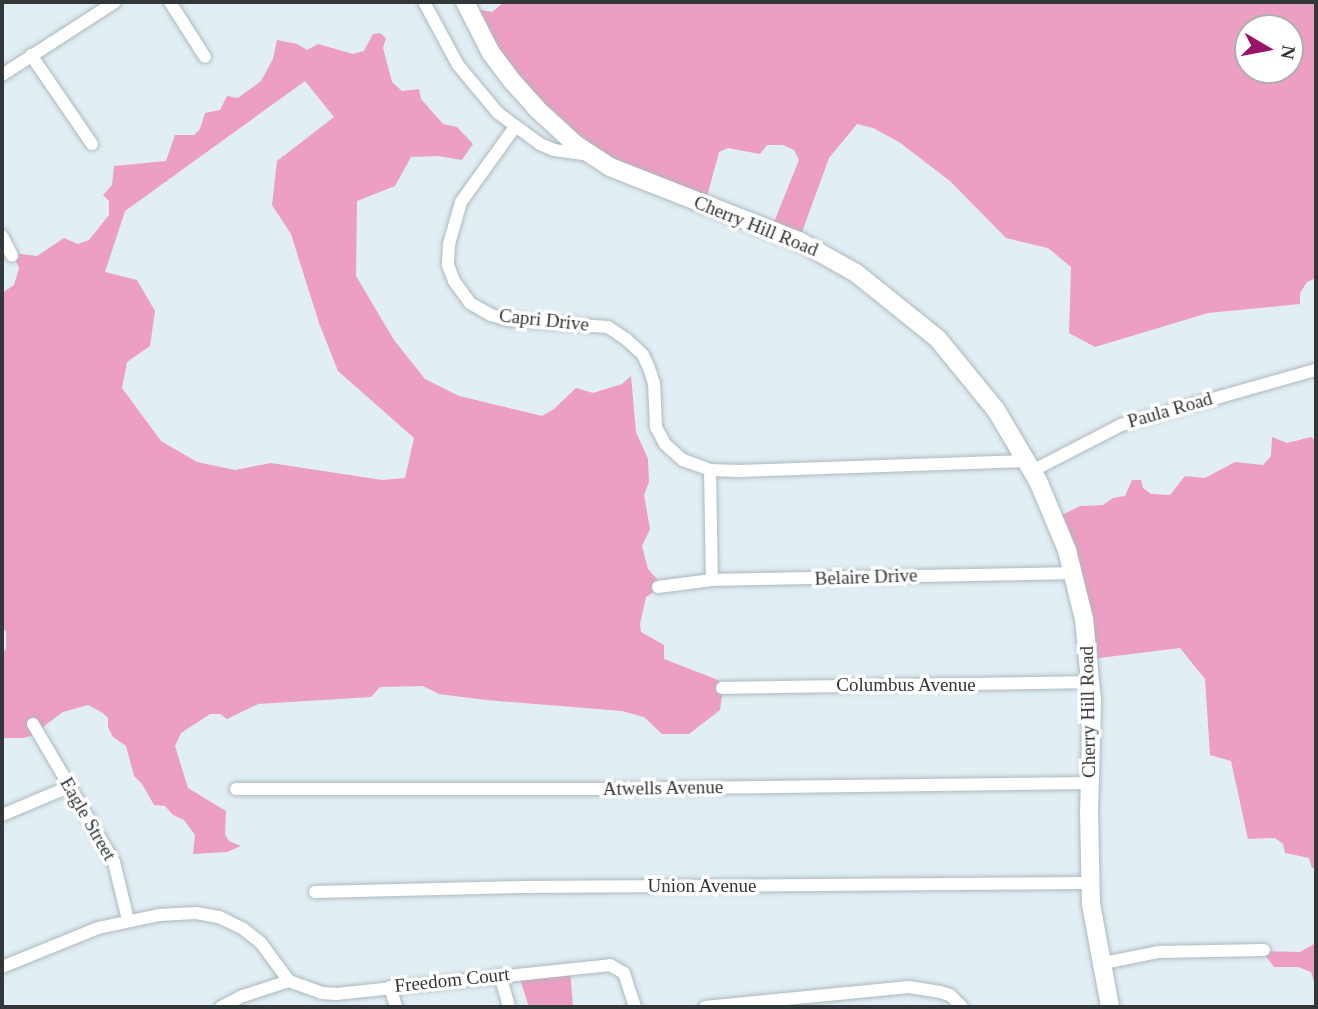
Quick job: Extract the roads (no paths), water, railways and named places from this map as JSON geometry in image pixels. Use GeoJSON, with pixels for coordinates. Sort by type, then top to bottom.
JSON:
{"type":"FeatureCollection","features":[{"type":"Feature","properties":{"kind":"main road","name":"Cherry Hill Road"},"geometry":{"type":"LineString","coordinates":[[465,2],[491,52],[513,82],[546,118],[590,155],[665,191],[799,241],[856,273],[929,332],[960,363],[996,410],[1030,466],[1067,550],[1084,619],[1091,681],[1089,883],[1099,964],[1110,1007]]}},
{"type":"Feature","properties":{"kind":"street"},"geometry":{"type":"LineString","coordinates":[[2,75],[115,2]]}},
{"type":"Feature","properties":{"kind":"street"},"geometry":{"type":"LineString","coordinates":[[170,2],[205,57]]}},
{"type":"Feature","properties":{"kind":"street"},"geometry":{"type":"LineString","coordinates":[[424,2],[444,43],[473,86],[515,127],[554,150],[590,155]]}},
{"type":"Feature","properties":{"kind":"street"},"geometry":{"type":"LineString","coordinates":[[31,55],[92,145]]}},
{"type":"Feature","properties":{"kind":"street","name":"Capri Drive"},"geometry":{"type":"LineString","coordinates":[[515,127],[461,202],[449,244],[448,265],[454,281],[470,303],[491,315],[509,320],[608,327],[626,340],[643,355],[649,368],[654,383],[656,427],[665,444],[683,460],[710,470],[1030,466]]}},
{"type":"Feature","properties":{"kind":"street"},"geometry":{"type":"LineString","coordinates":[[2,236],[12,256]]}},
{"type":"Feature","properties":{"kind":"street","name":"Paula Road"},"geometry":{"type":"LineString","coordinates":[[1030,466],[1129,422],[1316,370]]}},
{"type":"Feature","properties":{"kind":"street"},"geometry":{"type":"LineString","coordinates":[[710,470],[712,580]]}},
{"type":"Feature","properties":{"kind":"street","name":"Belaire Drive"},"geometry":{"type":"LineString","coordinates":[[659,587],[712,580],[1073,573]]}},
{"type":"Feature","properties":{"kind":"street","name":"Columbus Avenue"},"geometry":{"type":"LineString","coordinates":[[722,688],[1091,681]]}},
{"type":"Feature","properties":{"kind":"street","name":"Eagle Street"},"geometry":{"type":"LineString","coordinates":[[33,724],[114,862],[128,920]]}},
{"type":"Feature","properties":{"kind":"street","name":"Atwells Avenue"},"geometry":{"type":"LineString","coordinates":[[236,789],[607,789],[1090,783]]}},
{"type":"Feature","properties":{"kind":"street"},"geometry":{"type":"LineString","coordinates":[[2,815],[69,787]]}},
{"type":"Feature","properties":{"kind":"street","name":"Union Avenue"},"geometry":{"type":"LineString","coordinates":[[315,892],[521,887],[1089,883]]}},
{"type":"Feature","properties":{"kind":"street"},"geometry":{"type":"LineString","coordinates":[[2,967],[80,934],[128,920],[196,913],[230,922],[261,943],[289,981],[243,996],[221,1007]]}},
{"type":"Feature","properties":{"kind":"street"},"geometry":{"type":"LineString","coordinates":[[1099,964],[1158,952],[1264,950]]}},
{"type":"Feature","properties":{"kind":"street","name":"Freedom Court"},"geometry":{"type":"LineString","coordinates":[[289,981],[311,990],[336,994],[610,965],[624,973],[635,1007]]}},
{"type":"Feature","properties":{"kind":"street"},"geometry":{"type":"LineString","coordinates":[[500,975],[509,1007]]}},
{"type":"Feature","properties":{"kind":"street"},"geometry":{"type":"LineString","coordinates":[[390,987],[396,1007]]}},
{"type":"Feature","properties":{"kind":"street"},"geometry":{"type":"LineString","coordinates":[[705,1007],[909,987],[950,995],[962,1007]]}}]}
